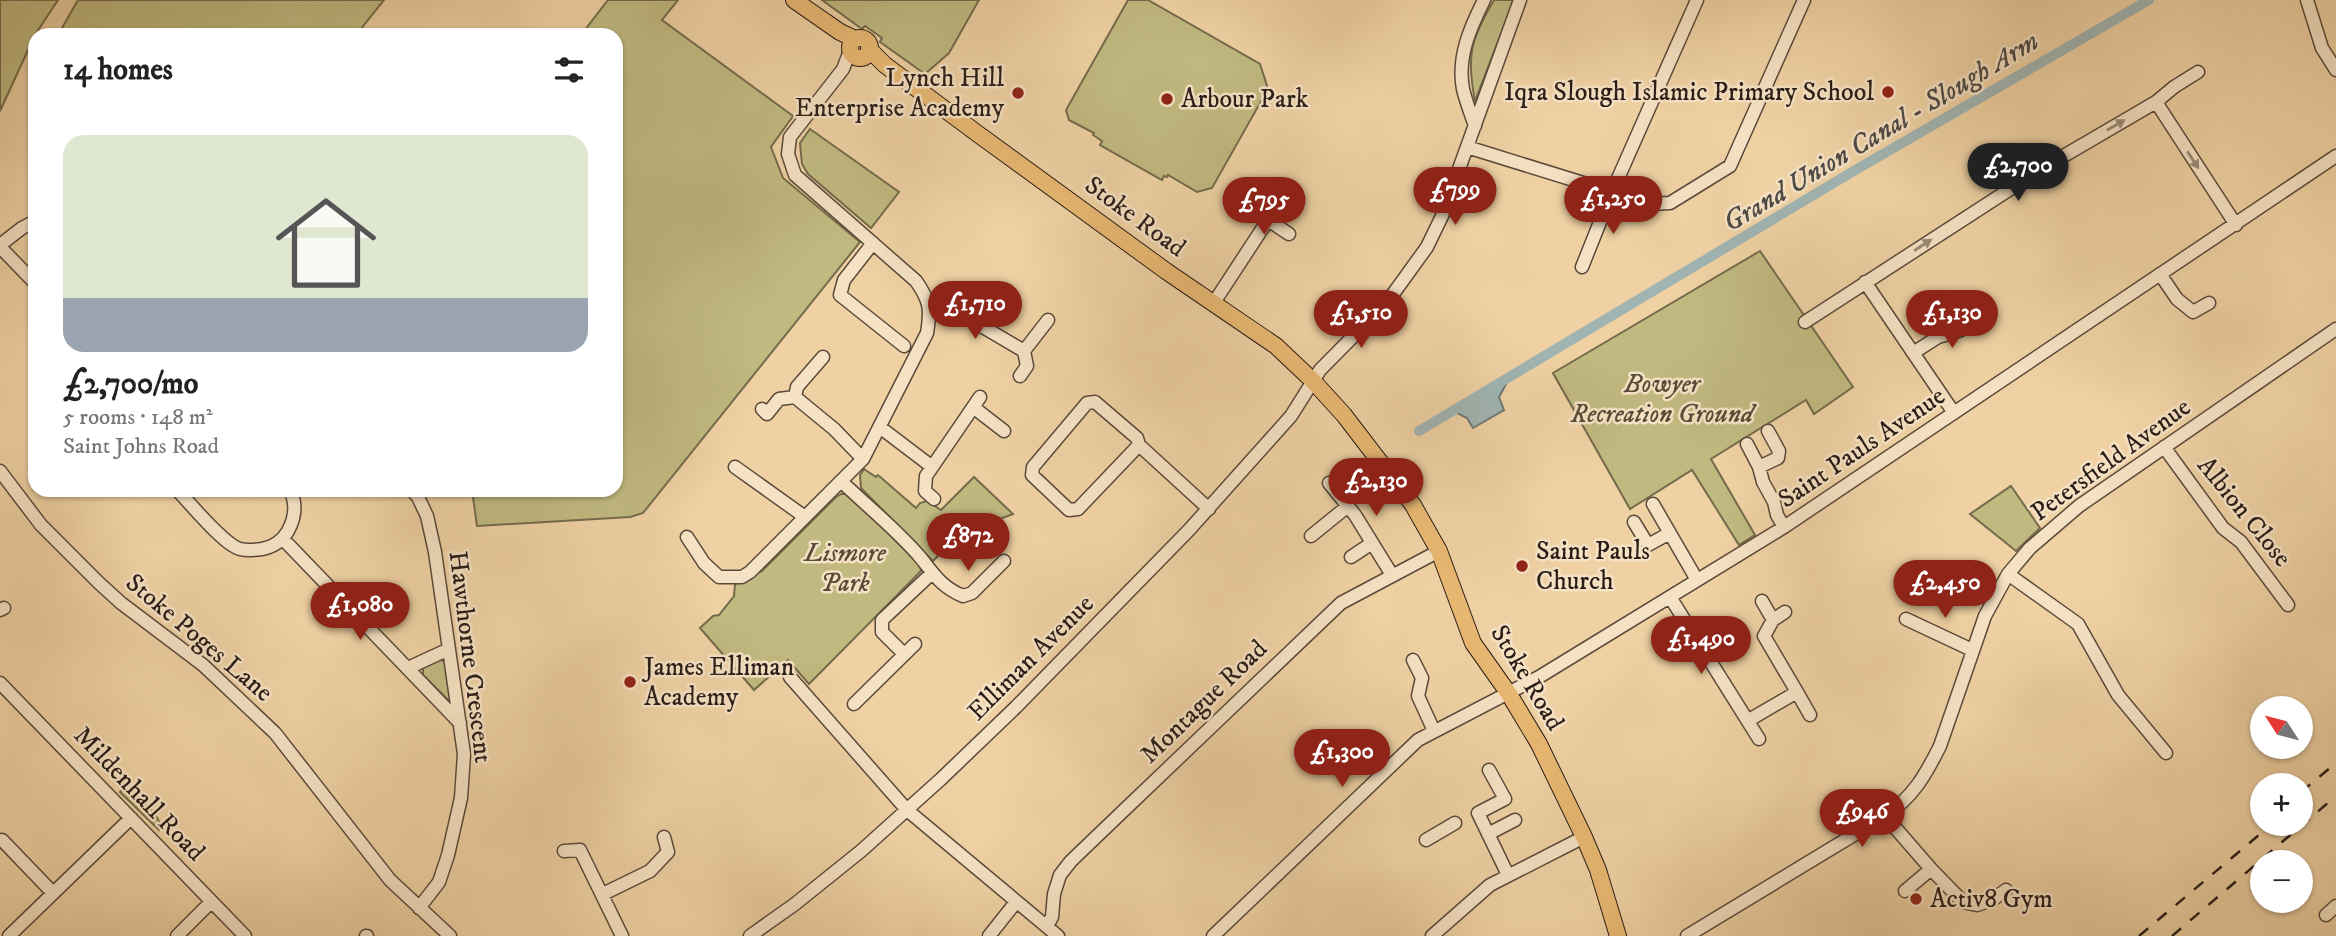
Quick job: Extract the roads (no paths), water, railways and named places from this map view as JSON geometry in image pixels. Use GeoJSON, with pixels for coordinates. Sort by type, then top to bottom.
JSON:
{"type":"FeatureCollection","features":[{"type":"Feature","properties":{"kind":"main road","name":"Stoke Road"},"geometry":{"type":"LineString","coordinates":[[794,0],[840,32],[858,50],[884,65],[1213,304],[1276,346],[1344,415],[1413,505],[1438,551],[1473,643],[1509,694],[1539,744],[1584,837],[1598,870],[1618,936]]}},
{"type":"Feature","properties":{"kind":"street"},"geometry":{"type":"LineString","coordinates":[[1475,127],[1463,89],[1463,54],[1471,27],[1485,0]]}},
{"type":"Feature","properties":{"kind":"street","name":"Elliman Avenue"},"geometry":{"type":"LineString","coordinates":[[750,936],[861,851],[1016,707],[1209,509],[1295,411],[1312,381],[1331,358],[1388,301],[1426,247],[1442,216],[1520,0]]}},
{"type":"Feature","properties":{"kind":"street"},"geometry":{"type":"LineString","coordinates":[[1581,267],[1698,0]]}},
{"type":"Feature","properties":{"kind":"street"},"geometry":{"type":"LineString","coordinates":[[1467,147],[1651,204],[1670,203],[1730,166],[1804,0]]}},
{"type":"Feature","properties":{"kind":"street"},"geometry":{"type":"LineString","coordinates":[[2307,0],[2322,48],[2336,70]]}},
{"type":"Feature","properties":{"kind":"street"},"geometry":{"type":"LineString","coordinates":[[687,537],[704,563],[719,577],[742,576],[750,572],[863,459],[927,333],[930,314],[927,296],[916,281],[795,175],[788,154],[790,137],[858,50]]}},
{"type":"Feature","properties":{"kind":"street"},"geometry":{"type":"LineString","coordinates":[[1805,323],[2038,171],[2156,102],[2198,72]]}},
{"type":"Feature","properties":{"kind":"street"},"geometry":{"type":"LineString","coordinates":[[2156,102],[2236,225]]}},
{"type":"Feature","properties":{"kind":"street","name":"Saint Pauls Avenue"},"geometry":{"type":"LineString","coordinates":[[1213,936],[1407,749],[1434,731],[1509,694],[1784,527],[2336,156]]}},
{"type":"Feature","properties":{"kind":"street"},"geometry":{"type":"LineString","coordinates":[[1213,304],[1262,216],[1290,234]]}},
{"type":"Feature","properties":{"kind":"street"},"geometry":{"type":"LineString","coordinates":[[28,225],[0,246],[28,276]]}},
{"type":"Feature","properties":{"kind":"street"},"geometry":{"type":"LineString","coordinates":[[873,243],[844,280],[840,295],[904,346]]}},
{"type":"Feature","properties":{"kind":"street"},"geometry":{"type":"LineString","coordinates":[[2160,274],[2177,299],[2193,312],[2209,303]]}},
{"type":"Feature","properties":{"kind":"street"},"geometry":{"type":"LineString","coordinates":[[1865,282],[1954,413]]}},
{"type":"Feature","properties":{"kind":"street"},"geometry":{"type":"LineString","coordinates":[[930,314],[961,314],[1024,351],[1027,366],[1020,376]]}},
{"type":"Feature","properties":{"kind":"street"},"geometry":{"type":"LineString","coordinates":[[1024,351],[1048,320]]}},
{"type":"Feature","properties":{"kind":"street","name":"Petersfield Avenue"},"geometry":{"type":"LineString","coordinates":[[1687,936],[1885,816],[1911,796],[1940,746],[1984,616],[2008,574],[2030,548],[2079,506],[2336,329]]}},
{"type":"Feature","properties":{"kind":"street"},"geometry":{"type":"LineString","coordinates":[[1913,353],[1938,337],[1967,330]]}},
{"type":"Feature","properties":{"kind":"street"},"geometry":{"type":"LineString","coordinates":[[795,397],[797,387],[823,357]]}},
{"type":"Feature","properties":{"kind":"street"},"geometry":{"type":"LineString","coordinates":[[762,409],[768,414],[779,399],[795,397],[834,429],[863,459]]}},
{"type":"Feature","properties":{"kind":"street"},"geometry":{"type":"LineString","coordinates":[[934,499],[925,491],[926,476],[976,402],[1003,431]]}},
{"type":"Feature","properties":{"kind":"street"},"geometry":{"type":"LineString","coordinates":[[1139,445],[1078,509],[1069,510],[1032,475],[1033,467],[1087,403],[1095,402],[1137,438],[1139,445],[1209,509]]}},
{"type":"Feature","properties":{"kind":"street"},"geometry":{"type":"LineString","coordinates":[[881,428],[931,466]]}},
{"type":"Feature","properties":{"kind":"street"},"geometry":{"type":"LineString","coordinates":[[1759,467],[1777,458],[1779,451],[1768,431]]}},
{"type":"Feature","properties":{"kind":"street"},"geometry":{"type":"LineString","coordinates":[[1747,444],[1784,527]]}},
{"type":"Feature","properties":{"kind":"street","name":"Albion Close"},"geometry":{"type":"LineString","coordinates":[[2164,447],[2223,528],[2241,542],[2288,605]]}},
{"type":"Feature","properties":{"kind":"street"},"geometry":{"type":"LineString","coordinates":[[735,467],[805,517]]}},
{"type":"Feature","properties":{"kind":"street","name":"Stoke Poges Lane"},"geometry":{"type":"LineString","coordinates":[[0,471],[41,525],[99,583],[121,603],[204,665],[275,733],[390,880],[448,935]]}},
{"type":"Feature","properties":{"kind":"street"},"geometry":{"type":"LineString","coordinates":[[842,482],[920,557],[932,574],[952,592],[963,596],[972,593],[1004,561]]}},
{"type":"Feature","properties":{"kind":"street"},"geometry":{"type":"LineString","coordinates":[[1329,483],[1348,506],[1392,575]]}},
{"type":"Feature","properties":{"kind":"street"},"geometry":{"type":"LineString","coordinates":[[184,497],[227,542],[238,549],[252,551],[268,548],[283,539],[295,518],[293,497]]}},
{"type":"Feature","properties":{"kind":"street","name":"Hawthorne Crescent"},"geometry":{"type":"LineString","coordinates":[[418,497],[427,516],[435,552],[464,754],[461,797],[448,856],[439,882],[419,908]]}},
{"type":"Feature","properties":{"kind":"street"},"geometry":{"type":"LineString","coordinates":[[1653,504],[1697,580]]}},
{"type":"Feature","properties":{"kind":"street"},"geometry":{"type":"LineString","coordinates":[[1311,536],[1348,506]]}},
{"type":"Feature","properties":{"kind":"street"},"geometry":{"type":"LineString","coordinates":[[1634,522],[1648,545],[1670,533]]}},
{"type":"Feature","properties":{"kind":"street"},"geometry":{"type":"LineString","coordinates":[[283,539],[460,723]]}},
{"type":"Feature","properties":{"kind":"street"},"geometry":{"type":"LineString","coordinates":[[1351,557],[1372,543]]}},
{"type":"Feature","properties":{"kind":"street","name":"Montague Road"},"geometry":{"type":"LineString","coordinates":[[1046,926],[1052,917],[1054,894],[1060,875],[1071,861],[1341,603],[1438,551]]}},
{"type":"Feature","properties":{"kind":"street"},"geometry":{"type":"LineString","coordinates":[[904,654],[882,632],[882,620],[932,574]]}},
{"type":"Feature","properties":{"kind":"street"},"geometry":{"type":"LineString","coordinates":[[2008,574],[2078,624],[2118,695],[2166,753]]}},
{"type":"Feature","properties":{"kind":"street"},"geometry":{"type":"LineString","coordinates":[[1670,597],[1759,739]]}},
{"type":"Feature","properties":{"kind":"street"},"geometry":{"type":"LineString","coordinates":[[1762,601],[1773,620]]}},
{"type":"Feature","properties":{"kind":"street"},"geometry":{"type":"LineString","coordinates":[[1786,612],[1773,620],[1764,636],[1810,715]]}},
{"type":"Feature","properties":{"kind":"street"},"geometry":{"type":"LineString","coordinates":[[1906,619],[1972,650]]}},
{"type":"Feature","properties":{"kind":"street"},"geometry":{"type":"LineString","coordinates":[[854,704],[915,644]]}},
{"type":"Feature","properties":{"kind":"street"},"geometry":{"type":"LineString","coordinates":[[408,668],[449,649]]}},
{"type":"Feature","properties":{"kind":"street"},"geometry":{"type":"LineString","coordinates":[[1413,660],[1422,678],[1418,696],[1434,731]]}},
{"type":"Feature","properties":{"kind":"street"},"geometry":{"type":"LineString","coordinates":[[790,677],[906,810],[1058,936]]}},
{"type":"Feature","properties":{"kind":"street","name":"Mildenhall Road"},"geometry":{"type":"LineString","coordinates":[[0,683],[245,936]]}},
{"type":"Feature","properties":{"kind":"street"},"geometry":{"type":"LineString","coordinates":[[1749,720],[1797,692]]}},
{"type":"Feature","properties":{"kind":"street"},"geometry":{"type":"LineString","coordinates":[[1426,840],[1505,799],[1489,770]]}},
{"type":"Feature","properties":{"kind":"street"},"geometry":{"type":"LineString","coordinates":[[1885,816],[1963,902],[1977,905],[2006,891]]}},
{"type":"Feature","properties":{"kind":"street"},"geometry":{"type":"LineString","coordinates":[[9,936],[131,818]]}},
{"type":"Feature","properties":{"kind":"street"},"geometry":{"type":"LineString","coordinates":[[1467,818],[1488,834],[1508,876]]}},
{"type":"Feature","properties":{"kind":"street"},"geometry":{"type":"LineString","coordinates":[[1488,834],[1515,820]]}},
{"type":"Feature","properties":{"kind":"street"},"geometry":{"type":"LineString","coordinates":[[603,894],[650,871],[668,852],[664,837]]}},
{"type":"Feature","properties":{"kind":"street"},"geometry":{"type":"LineString","coordinates":[[1432,936],[1490,885],[1584,837]]}},
{"type":"Feature","properties":{"kind":"street"},"geometry":{"type":"LineString","coordinates":[[2,841],[53,893]]}},
{"type":"Feature","properties":{"kind":"street"},"geometry":{"type":"LineString","coordinates":[[564,851],[580,850],[622,936]]}},
{"type":"Feature","properties":{"kind":"street"},"geometry":{"type":"LineString","coordinates":[[1905,891],[1931,869]]}},
{"type":"Feature","properties":{"kind":"street"},"geometry":{"type":"LineString","coordinates":[[177,936],[211,902]]}},
{"type":"Feature","properties":{"kind":"street"},"geometry":{"type":"LineString","coordinates":[[989,936],[1016,902]]}},
{"type":"Feature","properties":{"kind":"waterway","name":"Grand Union Canal - Slough Arm"},"geometry":{"type":"LineString","coordinates":[[1419,431],[1852,172],[2149,0]]}},
{"type":"Feature","properties":{"kind":"railway"},"geometry":{"type":"LineString","coordinates":[[2313,782],[2336,763]]}},
{"type":"Feature","properties":{"kind":"railway"},"geometry":{"type":"LineString","coordinates":[[2172,936],[2336,796]]}},
{"type":"Feature","properties":{"kind":"railway"},"geometry":{"type":"LineString","coordinates":[[2139,936],[2258,836]]}},
{"type":"Feature","properties":{"kind":"place","name":"Iqra Slough Islamic Primary School"},"geometry":{"type":"Point","coordinates":[1888,92]}},
{"type":"Feature","properties":{"kind":"place","name":"Lynch Hill Enterprise Academy"},"geometry":{"type":"Point","coordinates":[1018,93]}},
{"type":"Feature","properties":{"kind":"place","name":"Arbour Park"},"geometry":{"type":"Point","coordinates":[1167,99]}},
{"type":"Feature","properties":{"kind":"place","name":"Saint Pauls Church"},"geometry":{"type":"Point","coordinates":[1522,566]}},
{"type":"Feature","properties":{"kind":"place","name":"James Elliman Academy"},"geometry":{"type":"Point","coordinates":[630,682]}},
{"type":"Feature","properties":{"kind":"place","name":"Activ8 Gym"},"geometry":{"type":"Point","coordinates":[1916,899]}},
{"type":"Feature","properties":{"kind":"park label","name":"Bowyer Recreation Ground"},"geometry":{"type":"Point","coordinates":[1662,399]}},
{"type":"Feature","properties":{"kind":"park label","name":"Lismore Park"},"geometry":{"type":"Point","coordinates":[845,568]}}]}
